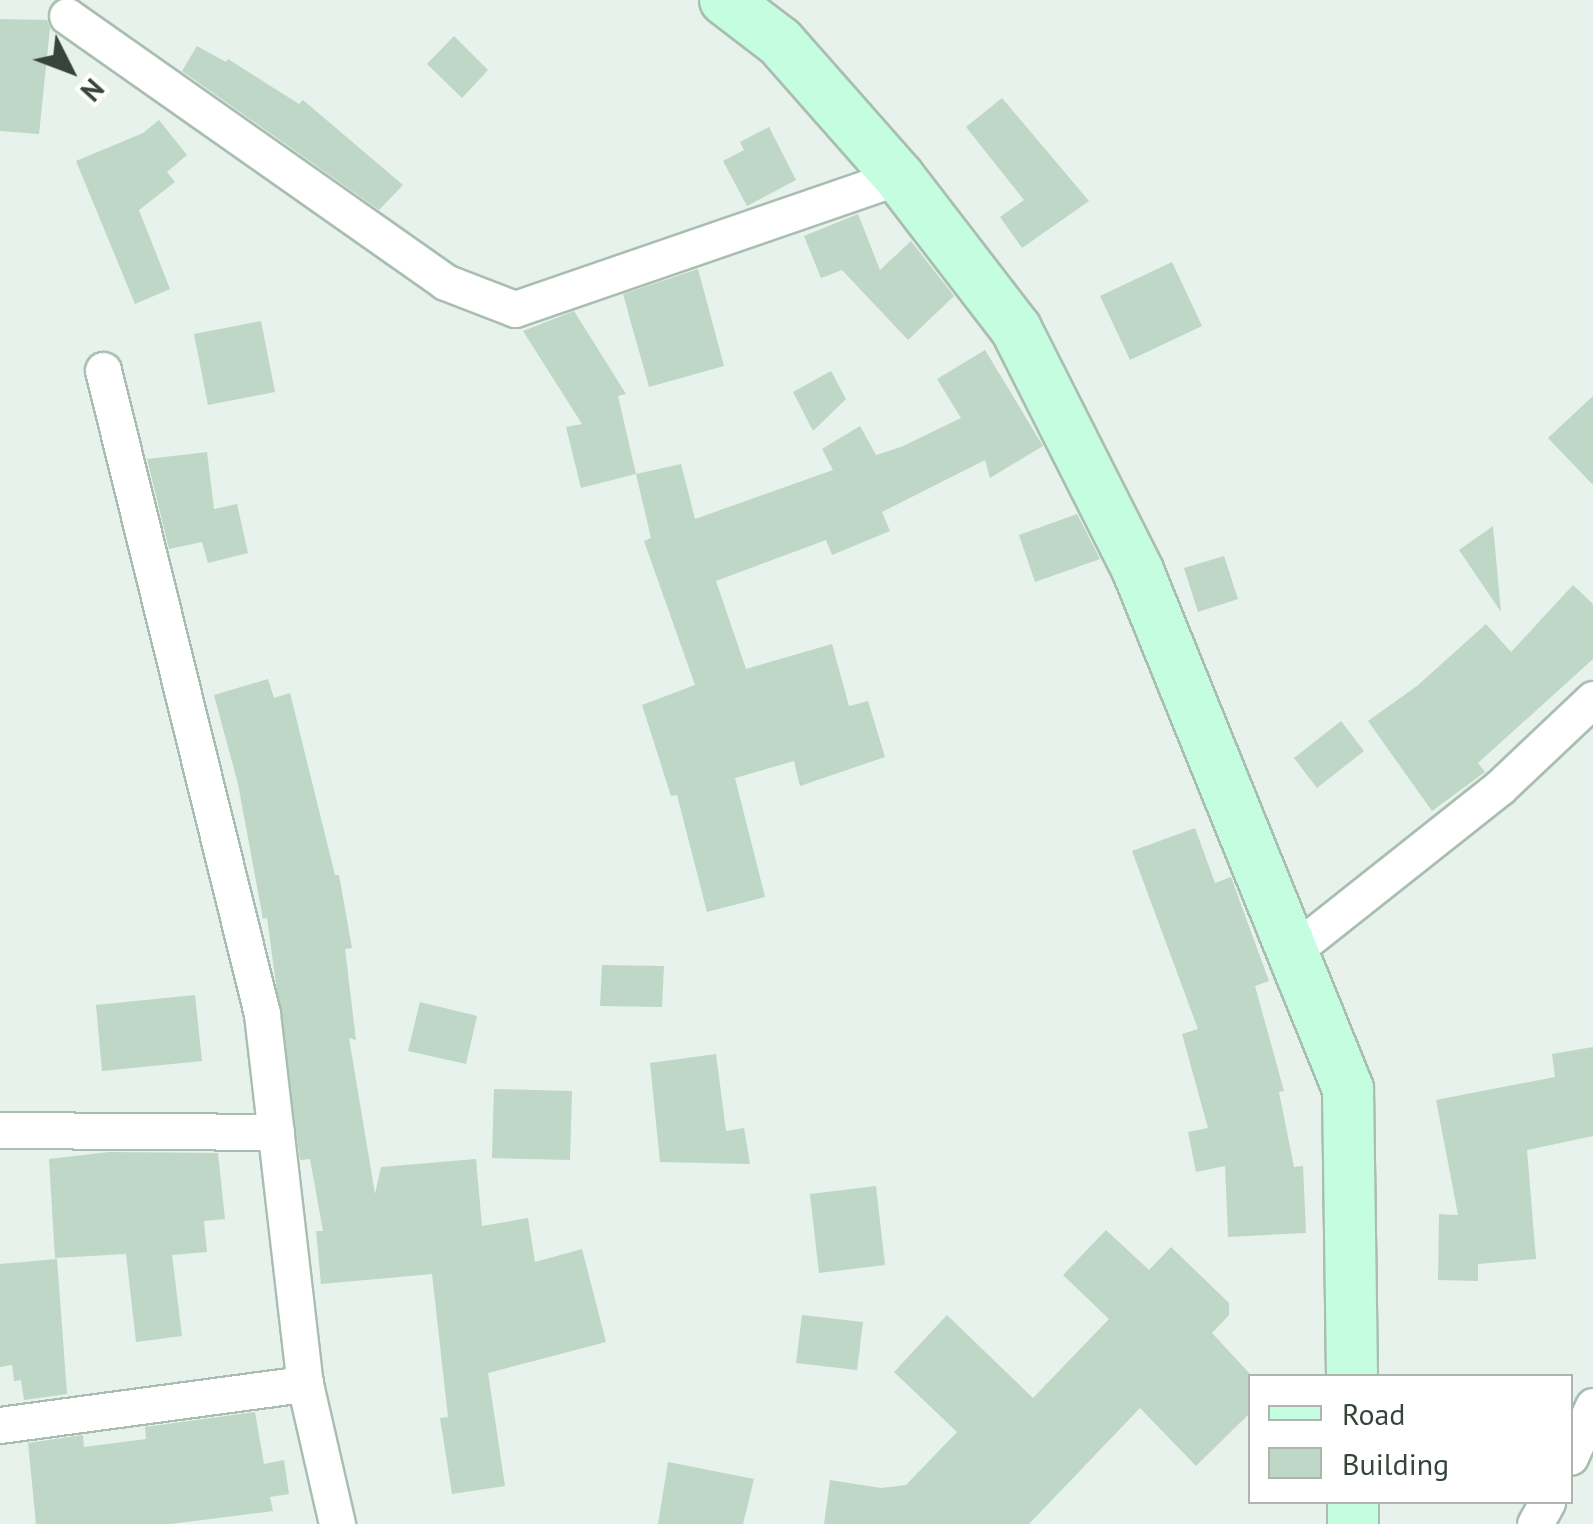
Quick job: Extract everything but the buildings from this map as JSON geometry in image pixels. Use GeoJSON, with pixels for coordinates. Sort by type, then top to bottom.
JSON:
{"type":"FeatureCollection","features":[{"type":"Feature","properties":{"kind":"street"},"geometry":{"type":"LineString","coordinates":[[725,0],[780,42],[899,177],[1016,329],[1138,571],[1348,1089],[1352,1374]]}},
{"type":"Feature","properties":{"kind":"street"},"geometry":{"type":"LineString","coordinates":[[67,16],[445,282],[514,309],[899,177]]}},
{"type":"Feature","properties":{"kind":"street"},"geometry":{"type":"LineString","coordinates":[[103,370],[262,1014],[305,1384],[338,1524]]}},
{"type":"Feature","properties":{"kind":"street"},"geometry":{"type":"LineString","coordinates":[[1292,952],[1500,786],[1593,700]]}},
{"type":"Feature","properties":{"kind":"street"},"geometry":{"type":"LineString","coordinates":[[0,1130],[276,1132]]}},
{"type":"Feature","properties":{"kind":"street"},"geometry":{"type":"LineString","coordinates":[[0,1424],[305,1384]]}},
{"type":"Feature","properties":{"kind":"street"},"geometry":{"type":"LineString","coordinates":[[1573,1450],[1593,1406]]}}]}
